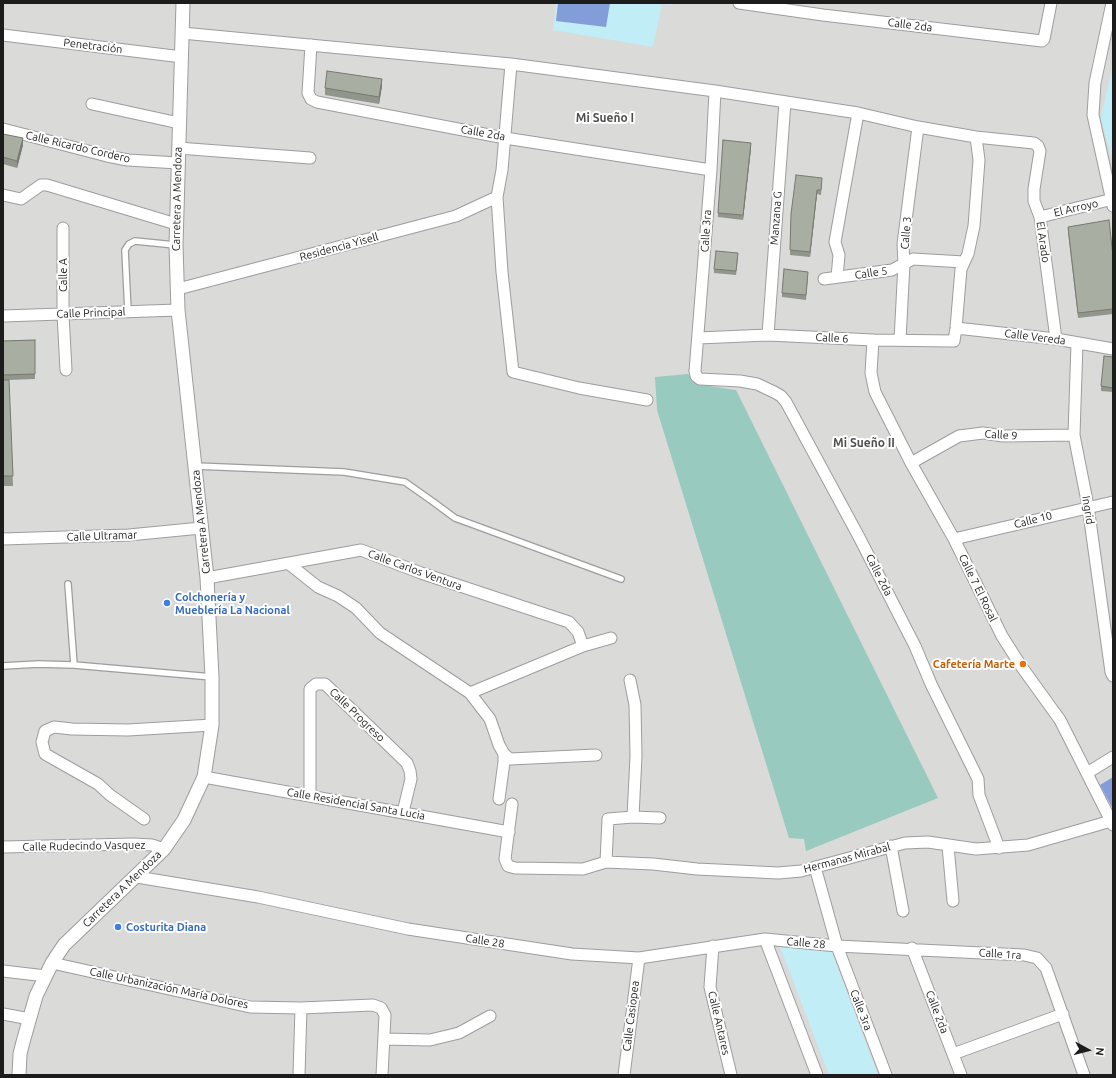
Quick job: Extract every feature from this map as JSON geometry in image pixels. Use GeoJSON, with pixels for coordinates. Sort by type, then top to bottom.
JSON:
{"type":"FeatureCollection","features":[{"type":"Feature","properties":{"kind":"street","name":"Carretera A Mendoza"},"geometry":{"type":"LineString","coordinates":[[19,1075],[20,1054],[36,996],[52,963],[64,945],[100,909],[137,877],[164,850],[184,820],[204,777],[212,725],[212,677],[206,578],[178,310],[176,224],[183,3]]}},
{"type":"Feature","properties":{"kind":"street","name":"Calle 2da"},"geometry":{"type":"LineString","coordinates":[[738,3],[823,15],[1042,41],[1044,39],[1051,3]]}},
{"type":"Feature","properties":{"kind":"street"},"geometry":{"type":"LineString","coordinates":[[1112,3],[1110,23],[1095,83],[1093,115],[1113,202]]}},
{"type":"Feature","properties":{"kind":"street"},"geometry":{"type":"LineString","coordinates":[[182,33],[512,64],[715,91],[858,113],[918,127],[976,137],[979,160],[974,226],[968,254],[961,268],[956,328]]}},
{"type":"Feature","properties":{"kind":"street","name":"Penetración"},"geometry":{"type":"LineString","coordinates":[[3,35],[182,57]]}},
{"type":"Feature","properties":{"kind":"street","name":"Calle 2da"},"geometry":{"type":"LineString","coordinates":[[311,45],[308,93],[311,99],[317,102],[505,138],[711,170]]}},
{"type":"Feature","properties":{"kind":"street"},"geometry":{"type":"LineString","coordinates":[[512,64],[505,138],[497,197],[502,272],[513,372],[579,388],[647,400]]}},
{"type":"Feature","properties":{"kind":"street","name":"Calle 3ra"},"geometry":{"type":"LineString","coordinates":[[695,371],[711,170],[715,91]]}},
{"type":"Feature","properties":{"kind":"street","name":"Manzana G"},"geometry":{"type":"LineString","coordinates":[[768,335],[785,102]]}},
{"type":"Feature","properties":{"kind":"street"},"geometry":{"type":"LineString","coordinates":[[92,104],[180,123]]}},
{"type":"Feature","properties":{"kind":"street"},"geometry":{"type":"LineString","coordinates":[[837,277],[839,255],[835,242],[858,113]]}},
{"type":"Feature","properties":{"kind":"street","name":"Calle 3"},"geometry":{"type":"LineString","coordinates":[[900,340],[904,264],[903,244],[918,127]]}},
{"type":"Feature","properties":{"kind":"street","name":"Calle Ricardo Cordero"},"geometry":{"type":"LineString","coordinates":[[3,129],[107,156],[128,160],[178,163]]}},
{"type":"Feature","properties":{"kind":"street","name":"El Arado"},"geometry":{"type":"LineString","coordinates":[[976,137],[1034,143],[1038,146],[1040,151],[1034,188],[1034,201],[1040,217],[1056,339]]}},
{"type":"Feature","properties":{"kind":"street"},"geometry":{"type":"LineString","coordinates":[[178,148],[310,158]]}},
{"type":"Feature","properties":{"kind":"street"},"geometry":{"type":"LineString","coordinates":[[3,195],[21,198],[41,185],[46,185],[176,224]]}},
{"type":"Feature","properties":{"kind":"street","name":"Residencia Yisell"},"geometry":{"type":"LineString","coordinates":[[178,289],[456,216],[497,197]]}},
{"type":"Feature","properties":{"kind":"street","name":"El Arroyo"},"geometry":{"type":"LineString","coordinates":[[1040,217],[1113,202]]}},
{"type":"Feature","properties":{"kind":"street","name":"Calle A"},"geometry":{"type":"LineString","coordinates":[[63,228],[63,314],[66,370]]}},
{"type":"Feature","properties":{"kind":"street","name":"Calle 5"},"geometry":{"type":"LineString","coordinates":[[824,279],[892,270],[913,260],[964,262]]}},
{"type":"Feature","properties":{"kind":"street","name":"Calle Principal"},"geometry":{"type":"LineString","coordinates":[[3,316],[178,310]]}},
{"type":"Feature","properties":{"kind":"street","name":"Calle 6"},"geometry":{"type":"LineString","coordinates":[[698,338],[768,335],[873,340],[953,341],[956,328]]}},
{"type":"Feature","properties":{"kind":"street","name":"Calle Vereda"},"geometry":{"type":"LineString","coordinates":[[956,328],[1056,339],[1113,349]]}},
{"type":"Feature","properties":{"kind":"street","name":"Calle 7 El Rosal"},"geometry":{"type":"LineString","coordinates":[[873,340],[871,373],[874,392],[911,463],[954,539],[1002,636],[1021,666],[1060,720],[1112,823]]}},
{"type":"Feature","properties":{"kind":"street","name":"Ingrid"},"geometry":{"type":"LineString","coordinates":[[1077,343],[1074,435],[1088,506],[1111,672],[1113,676]]}},
{"type":"Feature","properties":{"kind":"street","name":"Calle 2da"},"geometry":{"type":"LineString","coordinates":[[695,371],[696,376],[700,379],[740,381],[757,384],[781,396],[786,402],[859,537],[915,646],[931,684],[978,779],[979,795],[999,848]]}},
{"type":"Feature","properties":{"kind":"street","name":"Calle 9"},"geometry":{"type":"LineString","coordinates":[[911,463],[959,436],[983,433],[1003,436],[1074,435]]}},
{"type":"Feature","properties":{"kind":"street","name":"Calle 10"},"geometry":{"type":"LineString","coordinates":[[954,539],[1088,506],[1113,502]]}},
{"type":"Feature","properties":{"kind":"street","name":"Calle Ultramar"},"geometry":{"type":"LineString","coordinates":[[3,539],[129,535],[201,528]]}},
{"type":"Feature","properties":{"kind":"street","name":"Calle Carlos Ventura"},"geometry":{"type":"LineString","coordinates":[[206,578],[361,550],[421,573],[569,622],[578,632],[583,646]]}},
{"type":"Feature","properties":{"kind":"street"},"geometry":{"type":"LineString","coordinates":[[289,564],[318,587],[338,596],[356,608],[380,633],[470,693],[490,719],[499,745],[504,754],[510,759],[596,755]]}},
{"type":"Feature","properties":{"kind":"street"},"geometry":{"type":"LineString","coordinates":[[470,693],[583,646],[611,638]]}},
{"type":"Feature","properties":{"kind":"street"},"geometry":{"type":"LineString","coordinates":[[630,680],[635,705],[636,756],[633,817]]}},
{"type":"Feature","properties":{"kind":"street","name":"Calle Progreso"},"geometry":{"type":"LineString","coordinates":[[310,796],[310,689],[316,684],[325,684],[407,764],[410,771],[410,779],[403,812]]}},
{"type":"Feature","properties":{"kind":"street"},"geometry":{"type":"LineString","coordinates":[[144,819],[110,795],[98,784],[45,754],[42,742],[45,731],[54,727],[72,729],[128,730],[212,725]]}},
{"type":"Feature","properties":{"kind":"street"},"geometry":{"type":"LineString","coordinates":[[499,799],[504,754]]}},
{"type":"Feature","properties":{"kind":"street"},"geometry":{"type":"LineString","coordinates":[[1087,773],[1113,756]]}},
{"type":"Feature","properties":{"kind":"street","name":"Calle Residencial Santa Lucia"},"geometry":{"type":"LineString","coordinates":[[204,777],[508,832]]}},
{"type":"Feature","properties":{"kind":"street"},"geometry":{"type":"LineString","coordinates":[[508,832],[512,804]]}},
{"type":"Feature","properties":{"kind":"street"},"geometry":{"type":"LineString","coordinates":[[606,862],[608,819],[633,817],[660,818]]}},
{"type":"Feature","properties":{"kind":"street","name":"Hermanas Mirabal"},"geometry":{"type":"LineString","coordinates":[[508,832],[505,859],[508,866],[515,868],[583,869],[606,862],[778,873],[801,871],[905,843],[928,842],[976,849],[999,848],[1028,845],[1112,823]]}},
{"type":"Feature","properties":{"kind":"street","name":"Calle Rudecindo Vasquez"},"geometry":{"type":"LineString","coordinates":[[3,847],[134,844],[152,845],[164,850]]}},
{"type":"Feature","properties":{"kind":"street"},"geometry":{"type":"LineString","coordinates":[[891,846],[904,911]]}},
{"type":"Feature","properties":{"kind":"street"},"geometry":{"type":"LineString","coordinates":[[948,846],[953,901]]}},
{"type":"Feature","properties":{"kind":"street","name":"Calle 3ra"},"geometry":{"type":"LineString","coordinates":[[815,867],[837,946],[886,1075]]}},
{"type":"Feature","properties":{"kind":"street","name":"Calle 28"},"geometry":{"type":"LineString","coordinates":[[137,877],[258,897],[408,929],[572,954],[639,958],[765,939],[837,946]]}},
{"type":"Feature","properties":{"kind":"street"},"geometry":{"type":"LineString","coordinates":[[765,939],[816,1075]]}},
{"type":"Feature","properties":{"kind":"street","name":"Calle Antares"},"geometry":{"type":"LineString","coordinates":[[713,946],[710,987],[731,1075]]}},
{"type":"Feature","properties":{"kind":"street","name":"Calle 1ra"},"geometry":{"type":"LineString","coordinates":[[837,946],[912,948],[1024,955],[1037,958],[1046,968],[1084,1075]]}},
{"type":"Feature","properties":{"kind":"street","name":"Calle 2da"},"geometry":{"type":"LineString","coordinates":[[912,948],[961,1075]]}},
{"type":"Feature","properties":{"kind":"street","name":"Calle Casiopea"},"geometry":{"type":"LineString","coordinates":[[624,1075],[639,958]]}},
{"type":"Feature","properties":{"kind":"street","name":"Calle Urbanización María Dolores"},"geometry":{"type":"LineString","coordinates":[[52,963],[250,1007],[301,1008],[373,1005],[382,1008],[385,1015],[384,1039]]}},
{"type":"Feature","properties":{"kind":"street"},"geometry":{"type":"LineString","coordinates":[[3,971],[46,976]]}},
{"type":"Feature","properties":{"kind":"street"},"geometry":{"type":"LineString","coordinates":[[299,1075],[301,1008]]}},
{"type":"Feature","properties":{"kind":"street"},"geometry":{"type":"LineString","coordinates":[[3,1014],[30,1019]]}},
{"type":"Feature","properties":{"kind":"street"},"geometry":{"type":"LineString","coordinates":[[953,1054],[1063,1014]]}},
{"type":"Feature","properties":{"kind":"street"},"geometry":{"type":"LineString","coordinates":[[382,1075],[384,1039],[430,1040],[459,1033],[490,1016]]}},
{"type":"Feature","properties":{"kind":"lane"},"geometry":{"type":"LineString","coordinates":[[128,312],[125,250],[129,244],[135,241],[176,245]]}},
{"type":"Feature","properties":{"kind":"lane"},"geometry":{"type":"LineString","coordinates":[[195,466],[344,472],[404,482],[455,518],[621,579]]}},
{"type":"Feature","properties":{"kind":"lane"},"geometry":{"type":"LineString","coordinates":[[68,584],[74,664]]}},
{"type":"Feature","properties":{"kind":"lane"},"geometry":{"type":"LineString","coordinates":[[3,666],[74,664],[212,677]]}},
{"type":"Feature","properties":{"kind":"shaded area"},"geometry":{"type":"Polygon","coordinates":[[[3,3],[1113,3],[1113,1075],[3,1075],[3,3]]]}},
{"type":"Feature","properties":{"kind":"shaded area"},"geometry":{"type":"Polygon","coordinates":[[[556,3],[672,3],[672,5],[662,4],[653,47],[553,30],[556,3]]]}},
{"type":"Feature","properties":{"kind":"shaded area"},"geometry":{"type":"Polygon","coordinates":[[[558,3],[610,3],[606,27],[556,21],[558,3]]]}},
{"type":"Feature","properties":{"kind":"shaded area"},"geometry":{"type":"Polygon","coordinates":[[[1113,62],[1113,162],[1101,119],[1113,62]]]}},
{"type":"Feature","properties":{"kind":"shaded area"},"geometry":{"type":"Polygon","coordinates":[[[688,374],[696,384],[736,390],[938,798],[806,851],[804,839],[789,838],[657,410],[655,377],[688,374]]]}},
{"type":"Feature","properties":{"kind":"shaded area"},"geometry":{"type":"Polygon","coordinates":[[[1113,777],[1113,809],[1100,785],[1113,777]]]}},
{"type":"Feature","properties":{"kind":"shaded area"},"geometry":{"type":"Polygon","coordinates":[[[780,947],[832,952],[878,1075],[829,1075],[780,947]]]}},
{"type":"Feature","properties":{"kind":"building"},"geometry":{"type":"Polygon","coordinates":[[[327,71],[382,79],[379,97],[325,88],[327,71]]]}},
{"type":"Feature","properties":{"kind":"building"},"geometry":{"type":"Polygon","coordinates":[[[3,134],[23,138],[17,161],[3,157],[3,134]]]}},
{"type":"Feature","properties":{"kind":"building"},"geometry":{"type":"Polygon","coordinates":[[[723,140],[751,143],[743,215],[718,213],[723,140]]]}},
{"type":"Feature","properties":{"kind":"building"},"geometry":{"type":"Polygon","coordinates":[[[796,175],[822,178],[821,190],[817,190],[810,252],[790,250],[791,214],[796,175]]]}},
{"type":"Feature","properties":{"kind":"building"},"geometry":{"type":"Polygon","coordinates":[[[1109,220],[1113,256],[1113,309],[1078,313],[1068,227],[1109,220]]]}},
{"type":"Feature","properties":{"kind":"building"},"geometry":{"type":"Polygon","coordinates":[[[716,251],[738,253],[736,271],[714,269],[716,251]]]}},
{"type":"Feature","properties":{"kind":"building"},"geometry":{"type":"Polygon","coordinates":[[[784,269],[808,272],[806,295],[782,293],[784,269]]]}},
{"type":"Feature","properties":{"kind":"building"},"geometry":{"type":"Polygon","coordinates":[[[35,340],[35,374],[3,375],[3,341],[35,340]]]}},
{"type":"Feature","properties":{"kind":"building"},"geometry":{"type":"Polygon","coordinates":[[[1104,356],[1113,357],[1113,388],[1101,386],[1104,356]]]}},
{"type":"Feature","properties":{"kind":"building"},"geometry":{"type":"Polygon","coordinates":[[[3,380],[9,380],[13,476],[3,476],[3,380]]]}},
{"type":"Feature","properties":{"kind":"place","name":"Colchonería y Mueblería La Nacional"},"geometry":{"type":"Point","coordinates":[167,603]}},
{"type":"Feature","properties":{"kind":"place","name":"Cafetería Marte"},"geometry":{"type":"Point","coordinates":[1023,664]}},
{"type":"Feature","properties":{"kind":"place","name":"Costurita Diana"},"geometry":{"type":"Point","coordinates":[118,927]}},
{"type":"Feature","properties":{"kind":"district","name":"Mi Sueño I"},"geometry":{"type":"Point","coordinates":[605,118]}},
{"type":"Feature","properties":{"kind":"district","name":"Mi Sueño II"},"geometry":{"type":"Point","coordinates":[864,443]}}]}
